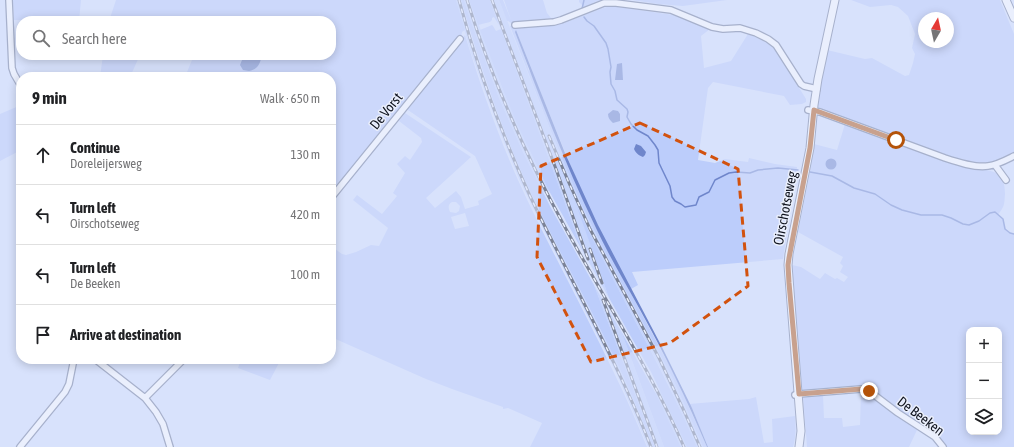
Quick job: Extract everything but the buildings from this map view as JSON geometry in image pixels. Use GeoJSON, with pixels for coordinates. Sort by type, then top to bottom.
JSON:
{"type":"FeatureCollection","features":[{"type":"Feature","properties":{"kind":"street"},"geometry":{"type":"LineString","coordinates":[[9,0],[12,68],[16,77]]}},
{"type":"Feature","properties":{"kind":"street","name":"Oirschotseweg"},"geometry":{"type":"LineString","coordinates":[[801,445],[788,265],[810,148],[811,110],[817,89],[835,0]]}},
{"type":"Feature","properties":{"kind":"street"},"geometry":{"type":"LineString","coordinates":[[1006,0],[1014,18]]}},
{"type":"Feature","properties":{"kind":"street"},"geometry":{"type":"LineString","coordinates":[[515,25],[554,22],[604,3],[616,2],[671,10],[712,27],[723,29],[740,28],[768,39],[776,45],[800,84],[817,89]]}},
{"type":"Feature","properties":{"kind":"street","name":"De Vorst"},"geometry":{"type":"LineString","coordinates":[[336,192],[460,39]]}},
{"type":"Feature","properties":{"kind":"street"},"geometry":{"type":"LineString","coordinates":[[811,110],[956,161],[979,166],[987,166],[1014,156]]}},
{"type":"Feature","properties":{"kind":"street"},"geometry":{"type":"LineString","coordinates":[[995,164],[1006,180]]}},
{"type":"Feature","properties":{"kind":"street"},"geometry":{"type":"LineString","coordinates":[[20,447],[66,392],[73,364]]}},
{"type":"Feature","properties":{"kind":"street"},"geometry":{"type":"LineString","coordinates":[[101,364],[145,398],[163,424],[170,447]]}},
{"type":"Feature","properties":{"kind":"street"},"geometry":{"type":"LineString","coordinates":[[145,398],[179,364]]}},
{"type":"Feature","properties":{"kind":"street","name":"De Beeken"},"geometry":{"type":"LineString","coordinates":[[797,395],[861,389],[869,391],[898,413],[935,437],[943,447]]}},
{"type":"Feature","properties":{"kind":"highlighted area"},"geometry":{"type":"Polygon","coordinates":[[[640,123],[738,169],[748,286],[670,343],[591,362],[537,257],[541,166],[640,123]]]}},
{"type":"Feature","properties":{"kind":"shaded area"},"geometry":{"type":"Polygon","coordinates":[[[13,0],[81,0],[79,16],[16,16],[16,20],[14,20],[13,0]]]}},
{"type":"Feature","properties":{"kind":"shaded area"},"geometry":{"type":"Polygon","coordinates":[[[116,0],[456,0],[465,30],[462,32],[461,37],[336,188],[336,72],[187,72],[192,60],[336,60],[336,16],[111,16],[116,0]]]}},
{"type":"Feature","properties":{"kind":"shaded area"},"geometry":{"type":"Polygon","coordinates":[[[456,0],[461,0],[470,34],[488,88],[524,177],[635,401],[653,447],[648,447],[617,374],[519,179],[470,50],[456,0]]]}},
{"type":"Feature","properties":{"kind":"shaded area"},"geometry":{"type":"Polygon","coordinates":[[[461,0],[464,0],[499,98],[523,152],[551,208],[594,285],[655,447],[653,447],[619,366],[520,170],[492,98],[461,0]]]}},
{"type":"Feature","properties":{"kind":"shaded area"},"geometry":{"type":"Polygon","coordinates":[[[464,0],[469,0],[505,95],[549,191],[544,193],[523,152],[499,98],[464,0]]]}},
{"type":"Feature","properties":{"kind":"shaded area"},"geometry":{"type":"Polygon","coordinates":[[[469,0],[490,0],[499,25],[494,17],[490,22],[478,25],[469,0]]]}},
{"type":"Feature","properties":{"kind":"shaded area"},"geometry":{"type":"Polygon","coordinates":[[[490,0],[499,0],[581,204],[673,379],[703,447],[697,447],[668,383],[580,214],[609,298],[582,250],[490,0]]]}},
{"type":"Feature","properties":{"kind":"shaded area"},"geometry":{"type":"Polygon","coordinates":[[[499,0],[503,0],[511,20],[504,0],[543,0],[547,13],[551,18],[559,17],[559,20],[511,23],[507,21],[499,0]]]}},
{"type":"Feature","properties":{"kind":"shaded area"},"geometry":{"type":"Polygon","coordinates":[[[579,0],[606,0],[597,1],[583,8],[579,0]]]}},
{"type":"Feature","properties":{"kind":"shaded area"},"geometry":{"type":"Polygon","coordinates":[[[632,0],[727,0],[683,6],[632,0]]]}},
{"type":"Feature","properties":{"kind":"shaded area"},"geometry":{"type":"Polygon","coordinates":[[[851,0],[1000,0],[1014,34],[1014,153],[995,162],[983,164],[958,160],[817,109],[816,106],[827,50],[865,59],[872,58],[905,76],[909,75],[915,54],[912,48],[915,34],[908,16],[898,7],[891,5],[870,7],[851,0]]]}},
{"type":"Feature","properties":{"kind":"shaded area"},"geometry":{"type":"Polygon","coordinates":[[[610,6],[674,15],[710,29],[701,36],[704,68],[731,61],[748,34],[760,39],[777,52],[806,99],[806,102],[802,104],[790,105],[784,96],[713,82],[708,88],[698,160],[715,163],[725,159],[748,162],[749,158],[797,167],[783,259],[632,272],[638,285],[631,289],[609,249],[575,176],[516,30],[529,71],[563,154],[595,226],[676,378],[707,447],[703,447],[673,379],[581,204],[510,26],[518,26],[519,28],[564,23],[610,6]]]}},
{"type":"Feature","properties":{"kind":"shaded area"},"geometry":{"type":"Polygon","coordinates":[[[492,25],[496,31],[501,29],[582,250],[548,189],[505,95],[480,30],[492,25]]]}},
{"type":"Feature","properties":{"kind":"shaded area"},"geometry":{"type":"Polygon","coordinates":[[[516,30],[565,153],[598,225],[662,347],[692,408],[708,447],[666,359],[605,247],[584,202],[562,153],[515,32],[516,30]]]}},
{"type":"Feature","properties":{"kind":"shaded area"},"geometry":{"type":"Polygon","coordinates":[[[465,35],[489,108],[518,180],[541,229],[591,326],[632,411],[647,447],[530,447],[542,423],[508,408],[503,409],[503,407],[426,379],[336,339],[336,250],[346,255],[371,245],[379,246],[388,228],[353,200],[357,195],[382,214],[397,196],[393,193],[405,173],[397,164],[405,156],[410,160],[422,142],[421,138],[399,121],[405,113],[471,157],[426,198],[435,208],[456,191],[461,197],[465,209],[479,205],[478,201],[492,194],[475,156],[405,108],[465,35]],[[452,202],[449,205],[450,212],[456,213],[459,211],[460,206],[456,202],[452,202]],[[465,213],[451,217],[455,229],[469,226],[465,213]]]}},
{"type":"Feature","properties":{"kind":"shaded area"},"geometry":{"type":"Polygon","coordinates":[[[102,60],[138,60],[132,72],[101,72],[102,60]]]}},
{"type":"Feature","properties":{"kind":"shaded area"},"geometry":{"type":"Polygon","coordinates":[[[242,60],[260,60],[255,69],[249,71],[243,70],[240,65],[242,60]]]}},
{"type":"Feature","properties":{"kind":"shaded area"},"geometry":{"type":"Polygon","coordinates":[[[622,63],[623,80],[615,80],[617,64],[622,63]]]}},
{"type":"Feature","properties":{"kind":"shaded area"},"geometry":{"type":"Polygon","coordinates":[[[16,107],[16,153],[0,161],[0,114],[16,107]]]}},
{"type":"Feature","properties":{"kind":"shaded area"},"geometry":{"type":"Polygon","coordinates":[[[613,110],[618,111],[620,114],[620,121],[613,123],[609,119],[608,114],[613,110]]]}},
{"type":"Feature","properties":{"kind":"shaded area"},"geometry":{"type":"Polygon","coordinates":[[[845,124],[954,164],[968,168],[991,171],[1000,176],[1003,180],[1005,194],[1004,203],[998,215],[1003,219],[1005,229],[1009,233],[1014,234],[1014,447],[946,447],[866,386],[802,391],[792,265],[801,267],[820,279],[825,273],[844,282],[848,277],[840,272],[843,266],[840,263],[843,257],[798,232],[814,144],[837,150],[845,124]]]}},
{"type":"Feature","properties":{"kind":"shaded area"},"geometry":{"type":"Polygon","coordinates":[[[636,144],[641,146],[646,152],[643,157],[636,153],[634,149],[636,144]]]}},
{"type":"Feature","properties":{"kind":"shaded area"},"geometry":{"type":"Polygon","coordinates":[[[829,159],[833,159],[835,160],[835,168],[829,169],[826,166],[826,162],[829,159]]]}},
{"type":"Feature","properties":{"kind":"shaded area"},"geometry":{"type":"Polygon","coordinates":[[[577,207],[669,386],[697,447],[687,447],[651,372],[609,298],[577,207]]]}},
{"type":"Feature","properties":{"kind":"shaded area"},"geometry":{"type":"Polygon","coordinates":[[[594,285],[621,331],[664,447],[655,447],[594,285]]]}},
{"type":"Feature","properties":{"kind":"shaded area"},"geometry":{"type":"Polygon","coordinates":[[[621,331],[656,394],[681,447],[664,447],[621,331]]]}},
{"type":"Feature","properties":{"kind":"shaded area"},"geometry":{"type":"Polygon","coordinates":[[[239,364],[278,364],[270,380],[238,368],[239,364]]]}},
{"type":"Feature","properties":{"kind":"shaded area"},"geometry":{"type":"Polygon","coordinates":[[[660,390],[687,447],[681,447],[655,393],[660,390]]]}},
{"type":"Feature","properties":{"kind":"shaded area"},"geometry":{"type":"Polygon","coordinates":[[[861,393],[866,394],[917,430],[909,447],[807,447],[803,397],[823,395],[824,418],[842,418],[843,427],[860,425],[861,393]]]}},
{"type":"Feature","properties":{"kind":"shaded area"},"geometry":{"type":"Polygon","coordinates":[[[756,397],[764,443],[773,442],[772,419],[795,416],[796,432],[793,447],[708,447],[689,404],[749,399],[756,397]]]}},
{"type":"Feature","properties":{"kind":"waterway"},"geometry":{"type":"LineString","coordinates":[[582,9],[584,0]]}},
{"type":"Feature","properties":{"kind":"waterway"},"geometry":{"type":"LineString","coordinates":[[584,17],[594,26],[606,43],[611,67],[611,84],[615,91],[617,100],[627,109],[627,117],[631,124],[637,130],[648,136],[658,150],[659,163],[670,186],[672,197],[675,201],[685,207],[696,205],[699,197],[709,192],[715,180],[729,173],[750,173],[758,170],[778,168],[798,170]]}},
{"type":"Feature","properties":{"kind":"waterway"},"geometry":{"type":"LineString","coordinates":[[810,172],[832,176],[854,188],[875,194],[891,205],[902,210],[921,215],[942,215],[969,225],[979,221],[990,213],[995,212],[1003,219],[1005,229],[1014,234]]}},
{"type":"Feature","properties":{"kind":"railway"},"geometry":{"type":"LineString","coordinates":[[459,0],[482,75],[519,172],[545,227],[593,320],[638,415],[651,447]]}},
{"type":"Feature","properties":{"kind":"railway"},"geometry":{"type":"LineString","coordinates":[[467,0],[487,59],[537,174],[566,229],[643,364],[684,447]]}},
{"type":"Feature","properties":{"kind":"railway"},"geometry":{"type":"LineString","coordinates":[[492,0],[556,169],[588,259]]}},
{"type":"Feature","properties":{"kind":"railway"},"geometry":{"type":"LineString","coordinates":[[549,136],[590,229],[659,358],[700,447]]}},
{"type":"Feature","properties":{"kind":"railway"},"geometry":{"type":"LineString","coordinates":[[590,249],[602,283]]}},
{"type":"Feature","properties":{"kind":"railway"},"geometry":{"type":"LineString","coordinates":[[603,300],[657,447]]}},
{"type":"Feature","properties":{"kind":"route"},"geometry":{"type":"LineString","coordinates":[[869,391],[861,389],[799,394],[788,265],[810,148],[814,110],[896,140]]}}]}
